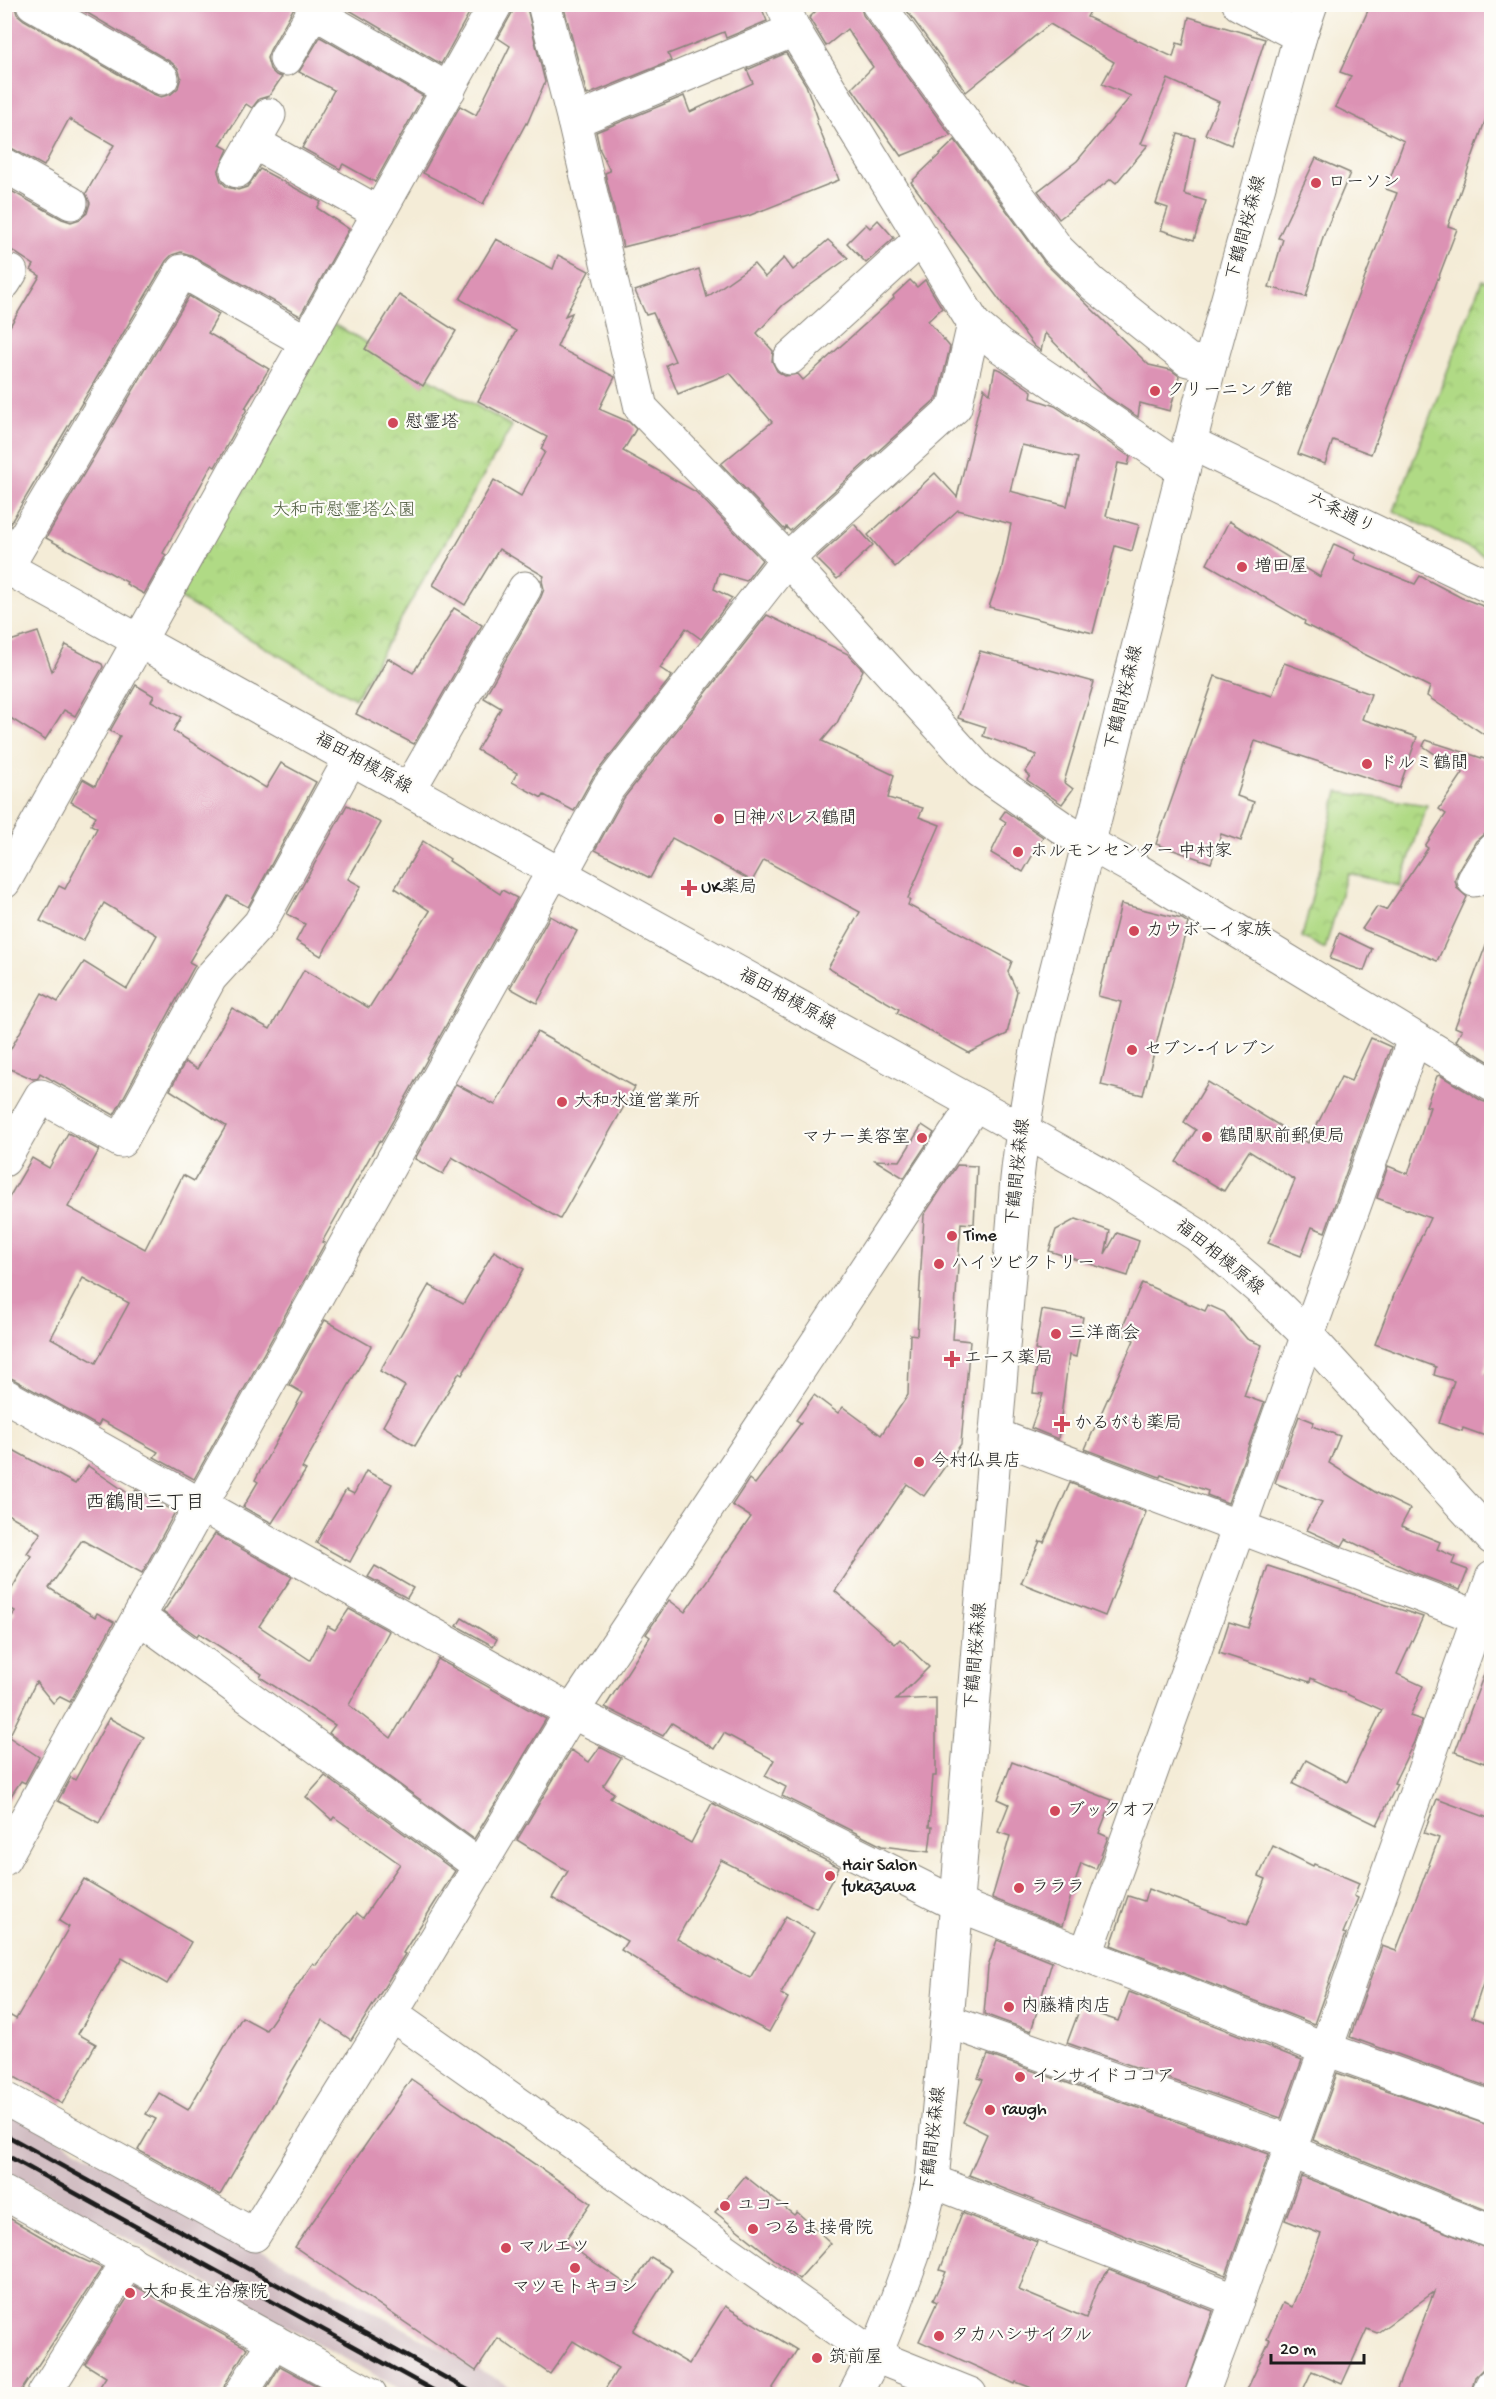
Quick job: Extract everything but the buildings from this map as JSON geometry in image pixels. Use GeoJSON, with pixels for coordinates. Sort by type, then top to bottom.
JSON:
{"type":"FeatureCollection","features":[{"type":"Feature","properties":{"kind":"street"},"geometry":{"type":"LineString","coordinates":[[33,4],[162,78]]}},
{"type":"Feature","properties":{"kind":"street"},"geometry":{"type":"LineString","coordinates":[[8,866],[140,640],[496,4]]}},
{"type":"Feature","properties":{"kind":"street"},"geometry":{"type":"LineString","coordinates":[[544,4],[574,121],[641,408],[786,559],[980,771],[1067,831],[1491,1085]]}},
{"type":"Feature","properties":{"kind":"street"},"geometry":{"type":"LineString","coordinates":[[878,4],[1058,250],[1094,284],[1188,360],[1210,364]]}},
{"type":"Feature","properties":{"kind":"street"},"geometry":{"type":"LineString","coordinates":[[1239,4],[1300,36]]}},
{"type":"Feature","properties":{"kind":"street","name":"下鶴間桜森線"},"geometry":{"type":"LineString","coordinates":[[855,2394],[875,2355],[913,2255],[932,2181],[948,2021],[1022,1130],[1041,1031],[1186,456],[1300,36],[1311,4]]}},
{"type":"Feature","properties":{"kind":"street"},"geometry":{"type":"LineString","coordinates":[[286,58],[316,8],[448,90]]}},
{"type":"Feature","properties":{"kind":"street"},"geometry":{"type":"LineString","coordinates":[[574,121],[788,17]]}},
{"type":"Feature","properties":{"kind":"street","name":"六条通り"},"geometry":{"type":"LineString","coordinates":[[788,17],[974,324],[1000,346],[1186,456],[1491,588]]}},
{"type":"Feature","properties":{"kind":"street"},"geometry":{"type":"LineString","coordinates":[[237,171],[261,129],[379,213]]}},
{"type":"Feature","properties":{"kind":"street"},"geometry":{"type":"LineString","coordinates":[[4,165],[71,203]]}},
{"type":"Feature","properties":{"kind":"street"},"geometry":{"type":"LineString","coordinates":[[790,358],[922,238]]}},
{"type":"Feature","properties":{"kind":"street"},"geometry":{"type":"LineString","coordinates":[[7,571],[182,271],[307,342]]}},
{"type":"Feature","properties":{"kind":"street"},"geometry":{"type":"LineString","coordinates":[[4,1859],[557,872],[608,788],[786,559],[955,407],[974,324]]}},
{"type":"Feature","properties":{"kind":"street","name":"福田相模原線"},"geometry":{"type":"LineString","coordinates":[[7,571],[140,640],[1022,1130],[1197,1235],[1262,1291],[1308,1336],[1491,1538]]}},
{"type":"Feature","properties":{"kind":"street"},"geometry":{"type":"LineString","coordinates":[[409,790],[525,588]]}},
{"type":"Feature","properties":{"kind":"street"},"geometry":{"type":"LineString","coordinates":[[4,1160],[41,1096],[121,1141],[210,978],[260,922],[351,758]]}},
{"type":"Feature","properties":{"kind":"street"},"geometry":{"type":"LineString","coordinates":[[1474,880],[1491,851]]}},
{"type":"Feature","properties":{"kind":"street"},"geometry":{"type":"LineString","coordinates":[[1086,1954],[1414,1039]]}},
{"type":"Feature","properties":{"kind":"street"},"geometry":{"type":"LineString","coordinates":[[4,2098],[254,2235],[392,2014],[572,1712],[975,1104]]}},
{"type":"Feature","properties":{"kind":"street"},"geometry":{"type":"LineString","coordinates":[[4,1395],[572,1712],[956,1904],[1326,2049],[1491,2108]]}},
{"type":"Feature","properties":{"kind":"street"},"geometry":{"type":"LineString","coordinates":[[995,1435],[1478,1617]]}},
{"type":"Feature","properties":{"kind":"street"},"geometry":{"type":"LineString","coordinates":[[1202,2394],[1237,2301],[1491,1578]]}},
{"type":"Feature","properties":{"kind":"street"},"geometry":{"type":"LineString","coordinates":[[139,1617],[480,1866]]}},
{"type":"Feature","properties":{"kind":"street"},"geometry":{"type":"LineString","coordinates":[[392,2014],[875,2355],[970,2394]]}},
{"type":"Feature","properties":{"kind":"street"},"geometry":{"type":"LineString","coordinates":[[948,2021],[1291,2146],[1491,2232]]}},
{"type":"Feature","properties":{"kind":"street"},"geometry":{"type":"LineString","coordinates":[[932,2181],[1237,2301]]}},
{"type":"Feature","properties":{"kind":"street"},"geometry":{"type":"LineString","coordinates":[[4,2193],[370,2394]]}},
{"type":"Feature","properties":{"kind":"street"},"geometry":{"type":"LineString","coordinates":[[44,2394],[129,2260]]}},
{"type":"Feature","properties":{"kind":"street"},"geometry":{"type":"LineString","coordinates":[[241,2394],[274,2342]]}},
{"type":"Feature","properties":{"kind":"street"},"geometry":{"type":"LineString","coordinates":[[1488,2394],[1491,2386]]}},
{"type":"Feature","properties":{"kind":"shaded area"},"geometry":{"type":"Polygon","coordinates":[[[4,2109],[524,2394],[409,2394],[5,2171],[4,2109]]]}},
{"type":"Feature","properties":{"kind":"green space"},"geometry":{"type":"Polygon","coordinates":[[[1482,280],[1492,284],[1491,559],[1394,511],[1482,280]]]}},
{"type":"Feature","properties":{"kind":"green space","name":"大和市慰霊塔公園"},"geometry":{"type":"Polygon","coordinates":[[[334,324],[512,426],[355,699],[177,597],[334,324]]]}},
{"type":"Feature","properties":{"kind":"green space"},"geometry":{"type":"Polygon","coordinates":[[[1338,792],[1427,805],[1400,886],[1347,873],[1325,949],[1302,937],[1338,792]]]}},
{"type":"Feature","properties":{"kind":"railway"},"geometry":{"type":"LineString","coordinates":[[4,2134],[475,2394]]}},
{"type":"Feature","properties":{"kind":"railway"},"geometry":{"type":"LineString","coordinates":[[4,2154],[440,2394]]}},
{"type":"Feature","properties":{"kind":"place","name":"ローソン"},"geometry":{"type":"Point","coordinates":[1316,183]}},
{"type":"Feature","properties":{"kind":"place","name":"クリーニング館"},"geometry":{"type":"Point","coordinates":[1155,391]}},
{"type":"Feature","properties":{"kind":"place","name":"慰霊塔"},"geometry":{"type":"Point","coordinates":[393,423]}},
{"type":"Feature","properties":{"kind":"place","name":"増田屋"},"geometry":{"type":"Point","coordinates":[1242,567]}},
{"type":"Feature","properties":{"kind":"place","name":"ドルミ鶴間"},"geometry":{"type":"Point","coordinates":[1367,764]}},
{"type":"Feature","properties":{"kind":"place","name":"日神パレス鶴間"},"geometry":{"type":"Point","coordinates":[719,819]}},
{"type":"Feature","properties":{"kind":"place","name":"ホルモンセンター 中村家"},"geometry":{"type":"Point","coordinates":[1018,852]}},
{"type":"Feature","properties":{"kind":"place","name":"UK薬局"},"geometry":{"type":"Point","coordinates":[689,888]}},
{"type":"Feature","properties":{"kind":"place","name":"カウボーイ家族"},"geometry":{"type":"Point","coordinates":[1134,931]}},
{"type":"Feature","properties":{"kind":"place","name":"セブン-イレブン"},"geometry":{"type":"Point","coordinates":[1132,1050]}},
{"type":"Feature","properties":{"kind":"place","name":"大和水道営業所"},"geometry":{"type":"Point","coordinates":[562,1102]}},
{"type":"Feature","properties":{"kind":"place","name":"鶴間駅前郵便局"},"geometry":{"type":"Point","coordinates":[1207,1137]}},
{"type":"Feature","properties":{"kind":"place","name":"マナー美容室"},"geometry":{"type":"Point","coordinates":[922,1138]}},
{"type":"Feature","properties":{"kind":"place","name":"Time"},"geometry":{"type":"Point","coordinates":[952,1236]}},
{"type":"Feature","properties":{"kind":"place","name":"ハイツビクトリー"},"geometry":{"type":"Point","coordinates":[939,1264]}},
{"type":"Feature","properties":{"kind":"place","name":"三洋商会"},"geometry":{"type":"Point","coordinates":[1056,1334]}},
{"type":"Feature","properties":{"kind":"place","name":"エース薬局"},"geometry":{"type":"Point","coordinates":[952,1359]}},
{"type":"Feature","properties":{"kind":"place","name":"かるがも薬局"},"geometry":{"type":"Point","coordinates":[1062,1424]}},
{"type":"Feature","properties":{"kind":"place","name":"今村仏具店"},"geometry":{"type":"Point","coordinates":[919,1462]}},
{"type":"Feature","properties":{"kind":"place","name":"ブックオフ"},"geometry":{"type":"Point","coordinates":[1055,1811]}},
{"type":"Feature","properties":{"kind":"place","name":"Hair Salon fukazawa"},"geometry":{"type":"Point","coordinates":[830,1876]}},
{"type":"Feature","properties":{"kind":"place","name":"ラララ"},"geometry":{"type":"Point","coordinates":[1019,1888]}},
{"type":"Feature","properties":{"kind":"place","name":"内藤精肉店"},"geometry":{"type":"Point","coordinates":[1009,2007]}},
{"type":"Feature","properties":{"kind":"place","name":"インサイドココア"},"geometry":{"type":"Point","coordinates":[1020,2077]}},
{"type":"Feature","properties":{"kind":"place","name":"raugh"},"geometry":{"type":"Point","coordinates":[990,2110]}},
{"type":"Feature","properties":{"kind":"place","name":"ユコー"},"geometry":{"type":"Point","coordinates":[725,2206]}},
{"type":"Feature","properties":{"kind":"place","name":"つるま接骨院"},"geometry":{"type":"Point","coordinates":[753,2229]}},
{"type":"Feature","properties":{"kind":"place","name":"マルエツ"},"geometry":{"type":"Point","coordinates":[506,2248]}},
{"type":"Feature","properties":{"kind":"place","name":"マツモトキヨシ"},"geometry":{"type":"Point","coordinates":[575,2268]}},
{"type":"Feature","properties":{"kind":"place","name":"大和長生治療院"},"geometry":{"type":"Point","coordinates":[130,2293]}},
{"type":"Feature","properties":{"kind":"place","name":"タカハシサイクル"},"geometry":{"type":"Point","coordinates":[939,2336]}},
{"type":"Feature","properties":{"kind":"place","name":"筑前屋"},"geometry":{"type":"Point","coordinates":[817,2358]}},
{"type":"Feature","properties":{"kind":"district","name":"西鶴間三丁目"},"geometry":{"type":"Point","coordinates":[145,1504]}}]}
